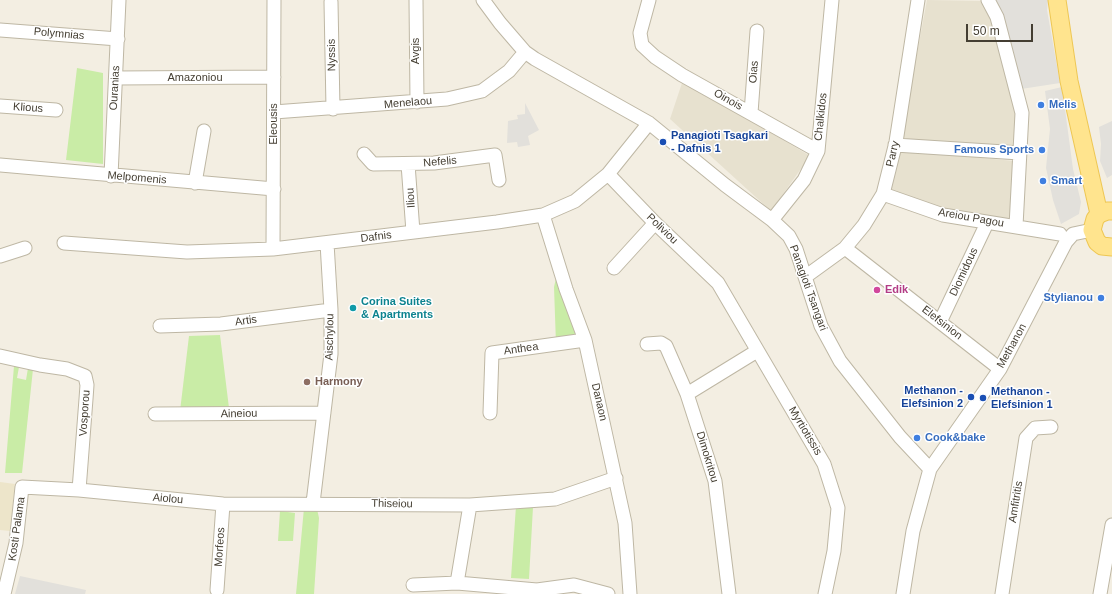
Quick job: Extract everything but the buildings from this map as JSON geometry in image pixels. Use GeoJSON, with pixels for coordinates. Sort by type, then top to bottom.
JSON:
{"type":"FeatureCollection","features":[{"type":"Feature","properties":{"kind":"main road"},"geometry":{"type":"LineString","coordinates":[[1057,0],[1069,81],[1106,212]]}},
{"type":"Feature","properties":{"kind":"main road"},"geometry":{"type":"LineString","coordinates":[[1062,0],[1084,124],[1106,212]]}},
{"type":"Feature","properties":{"kind":"main road"},"geometry":{"type":"LineString","coordinates":[[1106,212],[1095,219],[1092,230],[1097,242],[1102,246],[1112,249]]}},
{"type":"Feature","properties":{"kind":"street","name":"Ouranias"},"geometry":{"type":"LineString","coordinates":[[111,176],[119,0]]}},
{"type":"Feature","properties":{"kind":"street","name":"Eleousis"},"geometry":{"type":"LineString","coordinates":[[274,0],[274,249]]}},
{"type":"Feature","properties":{"kind":"street","name":"Avgis"},"geometry":{"type":"LineString","coordinates":[[416,0],[416,102]]}},
{"type":"Feature","properties":{"kind":"street","name":"Panagioti Tsangari"},"geometry":{"type":"LineString","coordinates":[[483,0],[500,23],[525,52],[649,123],[772,220],[789,236],[796,249],[821,326],[840,361],[900,437],[930,469]]}},
{"type":"Feature","properties":{"kind":"street","name":"Oinois"},"geometry":{"type":"LineString","coordinates":[[648,0],[640,33],[642,45],[655,57],[682,75],[818,151]]}},
{"type":"Feature","properties":{"kind":"street","name":"Chalkidos"},"geometry":{"type":"LineString","coordinates":[[772,220],[804,180],[818,151],[832,0]]}},
{"type":"Feature","properties":{"kind":"street","name":"Parry"},"geometry":{"type":"LineString","coordinates":[[805,277],[845,248],[864,225],[883,194],[895,145],[918,0]]}},
{"type":"Feature","properties":{"kind":"street"},"geometry":{"type":"LineString","coordinates":[[988,0],[997,17],[1022,113],[1016,226]]}},
{"type":"Feature","properties":{"kind":"street","name":"Nyssis"},"geometry":{"type":"LineString","coordinates":[[332,2],[333,109]]}},
{"type":"Feature","properties":{"kind":"street","name":"Polymnias"},"geometry":{"type":"LineString","coordinates":[[0,30],[118,39]]}},
{"type":"Feature","properties":{"kind":"street","name":"Oias"},"geometry":{"type":"LineString","coordinates":[[751,113],[757,32]]}},
{"type":"Feature","properties":{"kind":"street","name":"Menelaou"},"geometry":{"type":"LineString","coordinates":[[274,112],[333,109],[447,99],[482,91],[509,71],[525,52]]}},
{"type":"Feature","properties":{"kind":"street","name":"Amazoniou"},"geometry":{"type":"LineString","coordinates":[[116,78],[274,77]]}},
{"type":"Feature","properties":{"kind":"street","name":"Klious"},"geometry":{"type":"LineString","coordinates":[[0,106],[56,110]]}},
{"type":"Feature","properties":{"kind":"street","name":"Dafnis"},"geometry":{"type":"LineString","coordinates":[[64,243],[187,252],[274,249],[544,215],[575,202],[608,174],[649,123]]}},
{"type":"Feature","properties":{"kind":"street"},"geometry":{"type":"LineString","coordinates":[[196,183],[204,131]]}},
{"type":"Feature","properties":{"kind":"street"},"geometry":{"type":"LineString","coordinates":[[895,145],[1020,154]]}},
{"type":"Feature","properties":{"kind":"street","name":"Nefelis"},"geometry":{"type":"LineString","coordinates":[[364,154],[372,164],[434,163],[495,155],[499,180]]}},
{"type":"Feature","properties":{"kind":"street","name":"Iliou"},"geometry":{"type":"LineString","coordinates":[[408,164],[413,232]]}},
{"type":"Feature","properties":{"kind":"street","name":"Melpomenis"},"geometry":{"type":"LineString","coordinates":[[0,165],[111,176],[274,189]]}},
{"type":"Feature","properties":{"kind":"street","name":"Poliviou"},"geometry":{"type":"LineString","coordinates":[[608,174],[655,223],[718,283]]}},
{"type":"Feature","properties":{"kind":"street","name":"Areiou Pagou"},"geometry":{"type":"LineString","coordinates":[[883,194],[943,215],[1060,234]]}},
{"type":"Feature","properties":{"kind":"street","name":"Danaon"},"geometry":{"type":"LineString","coordinates":[[544,215],[566,289],[585,340],[626,523],[630,594]]}},
{"type":"Feature","properties":{"kind":"street"},"geometry":{"type":"LineString","coordinates":[[614,268],[655,223]]}},
{"type":"Feature","properties":{"kind":"street","name":"Diomidous"},"geometry":{"type":"LineString","coordinates":[[940,322],[988,223]]}},
{"type":"Feature","properties":{"kind":"street","name":"Methanon"},"geometry":{"type":"LineString","coordinates":[[930,469],[1000,369],[1066,242],[1072,234],[1092,230]]}},
{"type":"Feature","properties":{"kind":"street","name":"Aischylou"},"geometry":{"type":"LineString","coordinates":[[313,503],[331,354],[331,310],[327,243]]}},
{"type":"Feature","properties":{"kind":"street"},"geometry":{"type":"LineString","coordinates":[[0,256],[25,248]]}},
{"type":"Feature","properties":{"kind":"street","name":"Elefsinion"},"geometry":{"type":"LineString","coordinates":[[845,248],[1000,369]]}},
{"type":"Feature","properties":{"kind":"street","name":"Myrtiotissis"},"geometry":{"type":"LineString","coordinates":[[718,283],[824,464],[838,508],[834,552],[825,594]]}},
{"type":"Feature","properties":{"kind":"street","name":"Artis"},"geometry":{"type":"LineString","coordinates":[[160,326],[221,324],[331,310]]}},
{"type":"Feature","properties":{"kind":"street","name":"Anthea"},"geometry":{"type":"LineString","coordinates":[[490,414],[492,353],[585,340]]}},
{"type":"Feature","properties":{"kind":"street","name":"Dimokritou"},"geometry":{"type":"LineString","coordinates":[[647,344],[661,343],[666,346],[687,394],[716,481],[729,594]]}},
{"type":"Feature","properties":{"kind":"street"},"geometry":{"type":"LineString","coordinates":[[687,394],[757,350]]}},
{"type":"Feature","properties":{"kind":"street","name":"Vosporou"},"geometry":{"type":"LineString","coordinates":[[0,356],[40,365],[67,369],[85,376],[87,385],[79,490]]}},
{"type":"Feature","properties":{"kind":"street","name":"Aineiou"},"geometry":{"type":"LineString","coordinates":[[155,414],[324,413]]}},
{"type":"Feature","properties":{"kind":"street","name":"Amfitritis"},"geometry":{"type":"LineString","coordinates":[[1002,594],[1026,438],[1035,428],[1051,427]]}},
{"type":"Feature","properties":{"kind":"street"},"geometry":{"type":"LineString","coordinates":[[903,594],[913,531],[930,469]]}},
{"type":"Feature","properties":{"kind":"street","name":"Thiseiou"},"geometry":{"type":"LineString","coordinates":[[313,503],[470,505],[555,499],[616,478]]}},
{"type":"Feature","properties":{"kind":"street","name":"Aiolou"},"geometry":{"type":"LineString","coordinates":[[22,487],[79,490],[224,504],[313,503]]}},
{"type":"Feature","properties":{"kind":"street","name":"Kosti Palama"},"geometry":{"type":"LineString","coordinates":[[4,594],[16,544],[22,487]]}},
{"type":"Feature","properties":{"kind":"street","name":"Morfeos"},"geometry":{"type":"LineString","coordinates":[[217,590],[224,504]]}},
{"type":"Feature","properties":{"kind":"street"},"geometry":{"type":"LineString","coordinates":[[457,583],[470,505]]}},
{"type":"Feature","properties":{"kind":"street"},"geometry":{"type":"LineString","coordinates":[[1100,594],[1112,525]]}},
{"type":"Feature","properties":{"kind":"street"},"geometry":{"type":"LineString","coordinates":[[413,585],[457,583],[537,592],[574,585],[602,593]]}},
{"type":"Feature","properties":{"kind":"shaded area"},"geometry":{"type":"Polygon","coordinates":[[[927,0],[985,1],[1017,114],[1013,149],[901,139],[927,0]]]}},
{"type":"Feature","properties":{"kind":"shaded area"},"geometry":{"type":"Polygon","coordinates":[[[992,0],[1048,0],[1047,10],[1060,83],[1021,89],[992,0]]]}},
{"type":"Feature","properties":{"kind":"shaded area"},"geometry":{"type":"Polygon","coordinates":[[[683,80],[810,156],[771,211],[670,119],[683,80]]]}},
{"type":"Feature","properties":{"kind":"shaded area"},"geometry":{"type":"Polygon","coordinates":[[[1062,87],[1073,169],[1081,202],[1079,214],[1061,224],[1053,200],[1046,168],[1050,129],[1045,91],[1062,87]]]}},
{"type":"Feature","properties":{"kind":"shaded area"},"geometry":{"type":"Polygon","coordinates":[[[525,103],[539,130],[528,136],[530,145],[518,147],[517,142],[507,143],[508,121],[518,119],[517,115],[525,114],[525,103]]]}},
{"type":"Feature","properties":{"kind":"shaded area"},"geometry":{"type":"Polygon","coordinates":[[[1112,121],[1112,175],[1107,178],[1100,161],[1101,144],[1099,127],[1112,121]]]}},
{"type":"Feature","properties":{"kind":"shaded area"},"geometry":{"type":"Polygon","coordinates":[[[899,150],[1014,161],[1010,219],[941,210],[888,189],[899,150]]]}},
{"type":"Feature","properties":{"kind":"shaded area"},"geometry":{"type":"Polygon","coordinates":[[[0,482],[15,484],[10,531],[0,530],[0,482]]]}},
{"type":"Feature","properties":{"kind":"shaded area"},"geometry":{"type":"Polygon","coordinates":[[[20,576],[86,590],[85,594],[15,594],[20,576]]]}},
{"type":"Feature","properties":{"kind":"green space"},"geometry":{"type":"Polygon","coordinates":[[[77,68],[103,73],[103,164],[66,160],[77,68]]]}},
{"type":"Feature","properties":{"kind":"green space"},"geometry":{"type":"Polygon","coordinates":[[[559,265],[585,340],[556,344],[554,287],[559,265]]]}},
{"type":"Feature","properties":{"kind":"green space"},"geometry":{"type":"Polygon","coordinates":[[[220,335],[229,408],[180,411],[189,336],[220,335]]]}},
{"type":"Feature","properties":{"kind":"green space"},"geometry":{"type":"Polygon","coordinates":[[[14,366],[19,367],[17,378],[26,380],[28,368],[33,369],[22,473],[5,473],[14,366]]]}},
{"type":"Feature","properties":{"kind":"green space"},"geometry":{"type":"Polygon","coordinates":[[[516,506],[533,507],[529,579],[511,578],[516,506]]]}},
{"type":"Feature","properties":{"kind":"green space"},"geometry":{"type":"Polygon","coordinates":[[[304,508],[317,509],[319,518],[314,594],[296,594],[304,508]]]}},
{"type":"Feature","properties":{"kind":"green space"},"geometry":{"type":"Polygon","coordinates":[[[280,511],[295,513],[293,541],[278,541],[280,511]]]}},
{"type":"Feature","properties":{"kind":"place","name":"Melis"},"geometry":{"type":"Point","coordinates":[1041,105]}},
{"type":"Feature","properties":{"kind":"place","name":"Panagioti Tsagkari - Dafnis 1"},"geometry":{"type":"Point","coordinates":[663,142]}},
{"type":"Feature","properties":{"kind":"place","name":"Famous Sports"},"geometry":{"type":"Point","coordinates":[1042,150]}},
{"type":"Feature","properties":{"kind":"place","name":"Smart"},"geometry":{"type":"Point","coordinates":[1043,181]}},
{"type":"Feature","properties":{"kind":"place","name":"Edik"},"geometry":{"type":"Point","coordinates":[877,290]}},
{"type":"Feature","properties":{"kind":"place","name":"Stylianou"},"geometry":{"type":"Point","coordinates":[1101,298]}},
{"type":"Feature","properties":{"kind":"place","name":"Corina Suites & Apartments"},"geometry":{"type":"Point","coordinates":[353,308]}},
{"type":"Feature","properties":{"kind":"place","name":"Harmony"},"geometry":{"type":"Point","coordinates":[307,382]}},
{"type":"Feature","properties":{"kind":"place","name":"Methanon - Elefsinion 2"},"geometry":{"type":"Point","coordinates":[971,397]}},
{"type":"Feature","properties":{"kind":"place","name":"Methanon - Elefsinion 1"},"geometry":{"type":"Point","coordinates":[983,398]}},
{"type":"Feature","properties":{"kind":"place","name":"Cook&bake"},"geometry":{"type":"Point","coordinates":[917,438]}}]}
